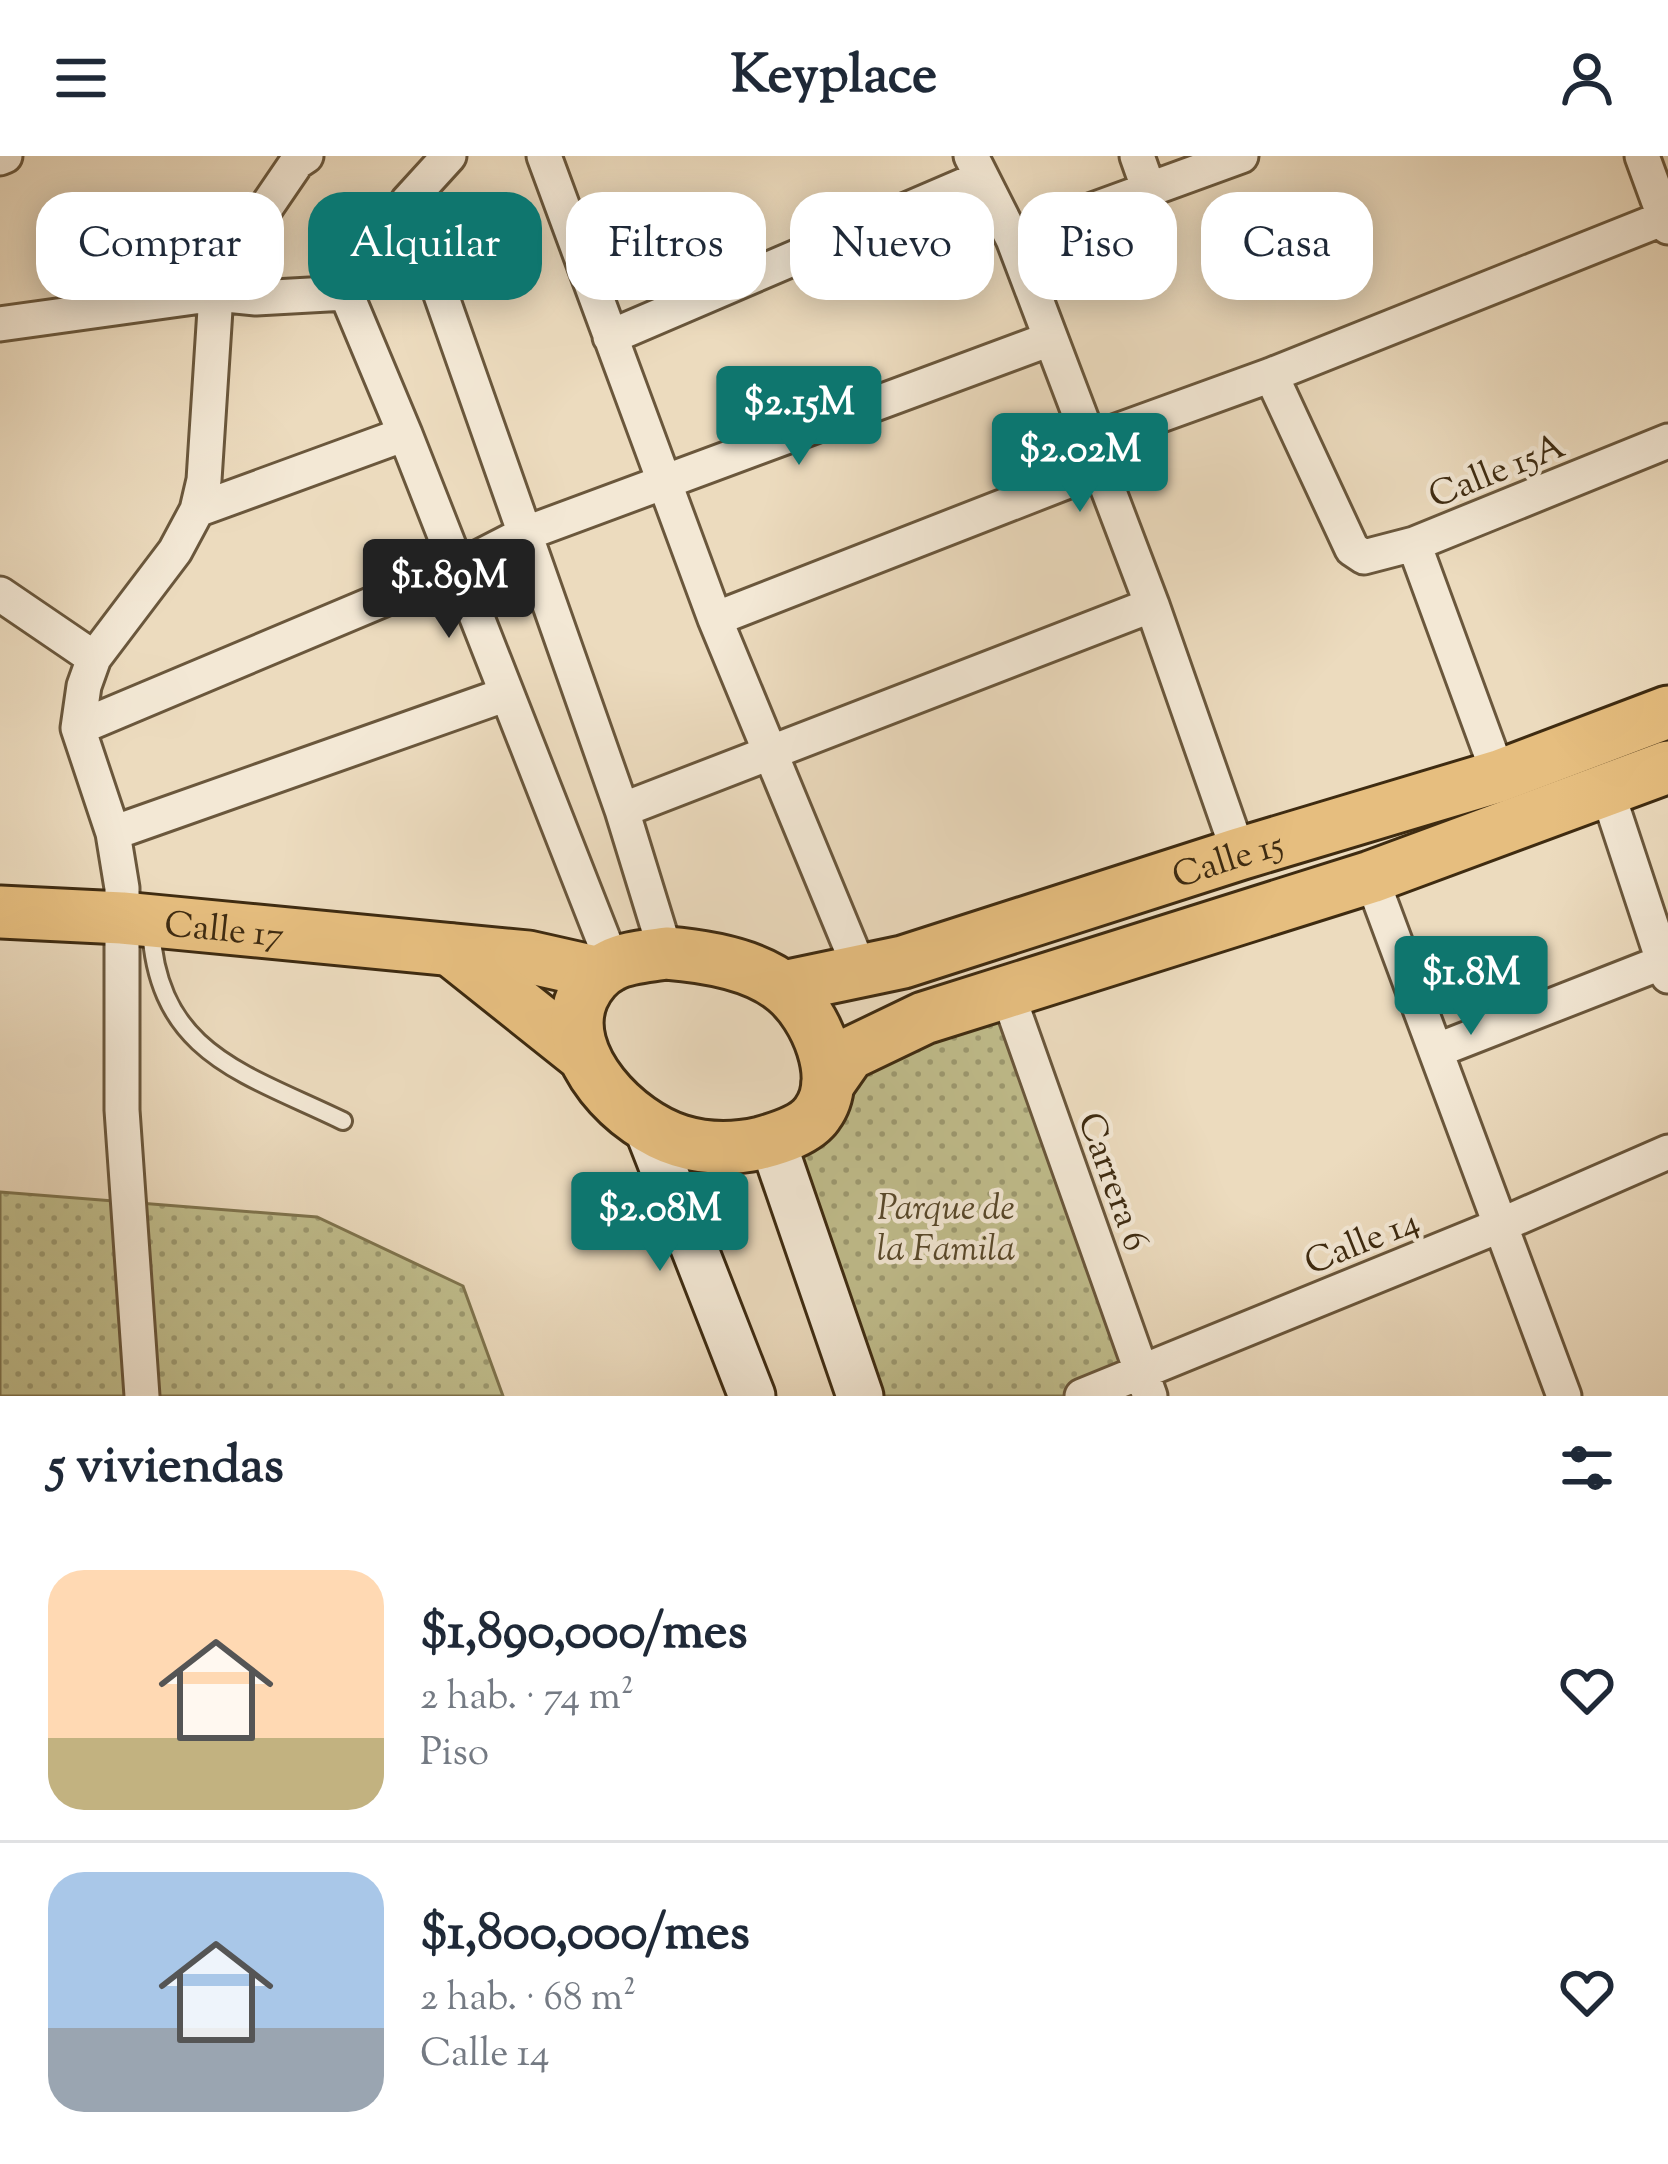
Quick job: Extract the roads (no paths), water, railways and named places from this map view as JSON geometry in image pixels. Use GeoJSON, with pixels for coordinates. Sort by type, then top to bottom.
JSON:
{"type":"FeatureCollection","features":[{"type":"Feature","properties":{"kind":"main road","name":"Calle 15"},"geometry":{"type":"LineString","coordinates":[[784,987],[862,972],[1499,776],[1668,712]]}},
{"type":"Feature","properties":{"kind":"main road","name":"Calle 15"},"geometry":{"type":"LineString","coordinates":[[828,1084],[848,1054],[924,1018],[1371,877],[1668,766]]}},
{"type":"Feature","properties":{"kind":"main road","name":"Calle 17"},"geometry":{"type":"LineString","coordinates":[[0,912],[136,920],[606,969]]}},
{"type":"Feature","properties":{"kind":"main road"},"geometry":{"type":"LineString","coordinates":[[451,950],[580,1053],[604,1088],[676,1140],[712,1147],[772,1140],[818,1114],[828,1084],[825,1057],[813,1025],[784,987],[712,959],[666,953],[606,969],[585,991],[575,1030],[580,1053]]}},
{"type":"Feature","properties":{"kind":"main road"},"geometry":{"type":"LineString","coordinates":[[645,1121],[752,1396]]}},
{"type":"Feature","properties":{"kind":"main road"},"geometry":{"type":"LineString","coordinates":[[772,1140],[860,1396]]}},
{"type":"Feature","properties":{"kind":"street"},"geometry":{"type":"LineString","coordinates":[[416,192],[449,156]]}},
{"type":"Feature","properties":{"kind":"street"},"geometry":{"type":"LineString","coordinates":[[544,156],[715,619],[862,972]]}},
{"type":"Feature","properties":{"kind":"street"},"geometry":{"type":"LineString","coordinates":[[1137,156],[1149,190]]}},
{"type":"Feature","properties":{"kind":"street"},"geometry":{"type":"LineString","coordinates":[[1013,239],[1241,156]]}},
{"type":"Feature","properties":{"kind":"street"},"geometry":{"type":"LineString","coordinates":[[715,619],[1271,376],[1666,222],[1642,156]]}},
{"type":"Feature","properties":{"kind":"street"},"geometry":{"type":"LineString","coordinates":[[278,192],[299,158]]}},
{"type":"Feature","properties":{"kind":"street"},"geometry":{"type":"LineString","coordinates":[[610,337],[976,167],[1013,239],[1152,605],[1239,854]]}},
{"type":"Feature","properties":{"kind":"street"},"geometry":{"type":"LineString","coordinates":[[0,324],[173,300]]}},
{"type":"Feature","properties":{"kind":"street"},"geometry":{"type":"LineString","coordinates":[[142,1396],[122,1110],[136,920],[79,728],[84,686],[94,658],[175,550],[197,510],[204,480],[216,300]]}},
{"type":"Feature","properties":{"kind":"street"},"geometry":{"type":"LineString","coordinates":[[349,300],[507,694],[606,969]]}},
{"type":"Feature","properties":{"kind":"street"},"geometry":{"type":"LineString","coordinates":[[443,300],[622,809],[666,953]]}},
{"type":"Feature","properties":{"kind":"street"},"geometry":{"type":"LineString","coordinates":[[79,728],[458,568],[524,533],[1050,339]]}},
{"type":"Feature","properties":{"kind":"street","name":"Calle 15A"},"geometry":{"type":"LineString","coordinates":[[1271,376],[1352,549],[1364,557],[1414,544],[1668,441]]}},
{"type":"Feature","properties":{"kind":"street"},"geometry":{"type":"LineString","coordinates":[[197,510],[405,434]]}},
{"type":"Feature","properties":{"kind":"street"},"geometry":{"type":"LineString","coordinates":[[1414,544],[1499,776]]}},
{"type":"Feature","properties":{"kind":"street"},"geometry":{"type":"LineString","coordinates":[[0,594],[94,658]]}},
{"type":"Feature","properties":{"kind":"street"},"geometry":{"type":"LineString","coordinates":[[622,809],[1152,605]]}},
{"type":"Feature","properties":{"kind":"street"},"geometry":{"type":"LineString","coordinates":[[113,833],[507,694]]}},
{"type":"Feature","properties":{"kind":"street"},"geometry":{"type":"LineString","coordinates":[[1438,1050],[1666,966],[1607,791]]}},
{"type":"Feature","properties":{"kind":"street"},"geometry":{"type":"LineString","coordinates":[[1371,877],[1564,1396]]}},
{"type":"Feature","properties":{"kind":"street","name":"Carrera 6"},"geometry":{"type":"LineString","coordinates":[[1006,992],[1146,1384]]}},
{"type":"Feature","properties":{"kind":"street","name":"Calle 14"},"geometry":{"type":"LineString","coordinates":[[1082,1396],[1146,1384],[1668,1151]]}},
{"type":"Feature","properties":{"kind":"lane"},"geometry":{"type":"LineString","coordinates":[[136,920],[166,1003],[188,1034],[219,1060],[343,1121]]}},
{"type":"Feature","properties":{"kind":"park label","name":"Parque de la Famila"},"geometry":{"type":"Point","coordinates":[946,1226]}}]}
